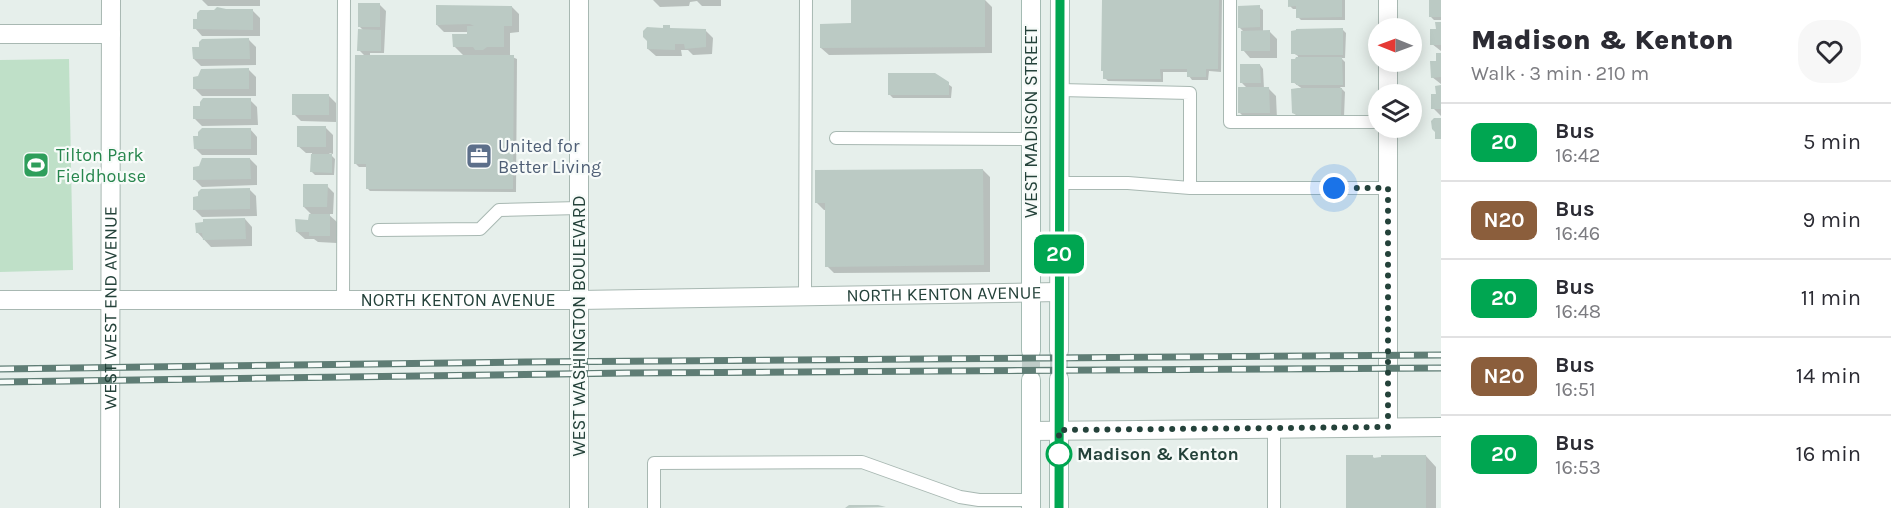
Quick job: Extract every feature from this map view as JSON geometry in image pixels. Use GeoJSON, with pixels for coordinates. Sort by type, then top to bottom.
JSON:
{"type":"FeatureCollection","features":[{"type":"Feature","properties":{"kind":"street","name":"WEST WEST END AVENUE"},"geometry":{"type":"LineString","coordinates":[[110,508],[111,0]]}},
{"type":"Feature","properties":{"kind":"street","name":"WEST WASHINGTON BOULEVARD"},"geometry":{"type":"LineString","coordinates":[[579,0],[579,508]]}},
{"type":"Feature","properties":{"kind":"street","name":"WEST MADISON STREET"},"geometry":{"type":"LineString","coordinates":[[1031,0],[1031,351]]}},
{"type":"Feature","properties":{"kind":"street","name":"WEST MADISON STREET"},"geometry":{"type":"LineString","coordinates":[[1059,351],[1060,0]]}},
{"type":"Feature","properties":{"kind":"street"},"geometry":{"type":"LineString","coordinates":[[1388,0],[1388,18]]}},
{"type":"Feature","properties":{"kind":"street"},"geometry":{"type":"LineString","coordinates":[[0,34],[111,34]]}},
{"type":"Feature","properties":{"kind":"street"},"geometry":{"type":"LineString","coordinates":[[1388,138],[1388,427]]}},
{"type":"Feature","properties":{"kind":"street","name":"NORTH KENTON AVENUE"},"geometry":{"type":"LineString","coordinates":[[0,300],[579,300],[1059,292]]}},
{"type":"Feature","properties":{"kind":"street"},"geometry":{"type":"LineString","coordinates":[[1059,379],[1059,508]]}},
{"type":"Feature","properties":{"kind":"street"},"geometry":{"type":"LineString","coordinates":[[1030,380],[1031,504]]}},
{"type":"Feature","properties":{"kind":"street"},"geometry":{"type":"LineString","coordinates":[[1031,431],[1441,427]]}},
{"type":"Feature","properties":{"kind":"lane"},"geometry":{"type":"LineString","coordinates":[[343,301],[344,0]]}},
{"type":"Feature","properties":{"kind":"lane"},"geometry":{"type":"LineString","coordinates":[[805,296],[806,0]]}},
{"type":"Feature","properties":{"kind":"lane"},"geometry":{"type":"LineString","coordinates":[[1230,0],[1230,122],[1368,122]]}},
{"type":"Feature","properties":{"kind":"lane"},"geometry":{"type":"LineString","coordinates":[[1060,90],[1190,93],[1190,188]]}},
{"type":"Feature","properties":{"kind":"lane"},"geometry":{"type":"LineString","coordinates":[[836,138],[1031,139]]}},
{"type":"Feature","properties":{"kind":"lane"},"geometry":{"type":"LineString","coordinates":[[1059,183],[1128,183],[1190,188],[1388,188]]}},
{"type":"Feature","properties":{"kind":"lane"},"geometry":{"type":"LineString","coordinates":[[378,230],[480,229],[499,210],[579,208]]}},
{"type":"Feature","properties":{"kind":"lane"},"geometry":{"type":"LineString","coordinates":[[1274,428],[1274,508]]}},
{"type":"Feature","properties":{"kind":"lane"},"geometry":{"type":"LineString","coordinates":[[654,508],[654,463],[862,462],[960,497],[1031,504]]}},
{"type":"Feature","properties":{"kind":"green space","name":"Tilton Park Fieldhouse"},"geometry":{"type":"Polygon","coordinates":[[[69,59],[73,270],[0,272],[0,60],[69,59]]]}},
{"type":"Feature","properties":{"kind":"building"},"geometry":{"type":"Polygon","coordinates":[[[851,0],[985,0],[985,47],[820,48],[820,24],[851,23],[851,0]]]}},
{"type":"Feature","properties":{"kind":"building"},"geometry":{"type":"Polygon","coordinates":[[[1102,0],[1219,0],[1218,69],[1206,69],[1206,77],[1187,77],[1187,69],[1160,69],[1161,79],[1103,79],[1103,71],[1101,71],[1102,0]]]}},
{"type":"Feature","properties":{"kind":"building"},"geometry":{"type":"Polygon","coordinates":[[[1288,0],[1342,0],[1342,17],[1296,18],[1296,6],[1288,7],[1288,0]]]}},
{"type":"Feature","properties":{"kind":"building"},"geometry":{"type":"Polygon","coordinates":[[[1429,0],[1441,0],[1441,17],[1429,17],[1429,0]]]}},
{"type":"Feature","properties":{"kind":"building"},"geometry":{"type":"Polygon","coordinates":[[[358,3],[380,3],[380,27],[358,27],[358,3]]]}},
{"type":"Feature","properties":{"kind":"building"},"geometry":{"type":"Polygon","coordinates":[[[436,5],[512,6],[512,26],[504,26],[504,47],[475,50],[473,47],[453,47],[452,34],[467,34],[467,26],[474,26],[470,24],[436,25],[436,5]]]}},
{"type":"Feature","properties":{"kind":"building"},"geometry":{"type":"Polygon","coordinates":[[[1260,5],[1260,27],[1238,28],[1238,6],[1260,5]]]}},
{"type":"Feature","properties":{"kind":"building"},"geometry":{"type":"Polygon","coordinates":[[[217,7],[253,9],[253,30],[193,29],[193,19],[197,19],[197,13],[200,10],[214,10],[217,7]]]}},
{"type":"Feature","properties":{"kind":"building"},"geometry":{"type":"Polygon","coordinates":[[[1435,22],[1441,22],[1441,45],[1430,45],[1430,29],[1436,29],[1435,22]]]}},
{"type":"Feature","properties":{"kind":"building"},"geometry":{"type":"Polygon","coordinates":[[[663,25],[670,25],[670,28],[706,29],[706,47],[685,49],[684,44],[675,44],[675,50],[647,49],[643,31],[647,27],[663,28],[663,25]]]}},
{"type":"Feature","properties":{"kind":"building"},"geometry":{"type":"Polygon","coordinates":[[[1343,28],[1343,55],[1291,54],[1291,31],[1343,28]]]}},
{"type":"Feature","properties":{"kind":"building"},"geometry":{"type":"Polygon","coordinates":[[[358,29],[381,30],[381,51],[357,51],[358,29]]]}},
{"type":"Feature","properties":{"kind":"building"},"geometry":{"type":"Polygon","coordinates":[[[1270,30],[1270,51],[1241,51],[1241,31],[1270,30]]]}},
{"type":"Feature","properties":{"kind":"building"},"geometry":{"type":"Polygon","coordinates":[[[249,38],[250,59],[193,59],[192,47],[199,47],[202,39],[249,38]]]}},
{"type":"Feature","properties":{"kind":"building"},"geometry":{"type":"Polygon","coordinates":[[[1436,53],[1441,53],[1441,77],[1431,78],[1430,61],[1436,61],[1436,53]]]}},
{"type":"Feature","properties":{"kind":"building"},"geometry":{"type":"Polygon","coordinates":[[[355,55],[514,55],[513,189],[366,189],[366,164],[354,164],[355,55]]]}},
{"type":"Feature","properties":{"kind":"building"},"geometry":{"type":"Polygon","coordinates":[[[1296,57],[1342,57],[1343,85],[1296,85],[1296,83],[1291,83],[1291,59],[1296,57]]]}},
{"type":"Feature","properties":{"kind":"building"},"geometry":{"type":"Polygon","coordinates":[[[1240,64],[1260,64],[1261,83],[1240,83],[1240,64]]]}},
{"type":"Feature","properties":{"kind":"building"},"geometry":{"type":"Polygon","coordinates":[[[249,68],[249,89],[193,89],[193,77],[198,76],[201,69],[249,68]]]}},
{"type":"Feature","properties":{"kind":"building"},"geometry":{"type":"Polygon","coordinates":[[[888,73],[935,73],[949,82],[949,95],[888,95],[888,73]]]}},
{"type":"Feature","properties":{"kind":"building"},"geometry":{"type":"Polygon","coordinates":[[[1441,85],[1441,109],[1431,109],[1431,94],[1436,94],[1435,86],[1441,85]]]}},
{"type":"Feature","properties":{"kind":"building"},"geometry":{"type":"Polygon","coordinates":[[[1238,87],[1269,87],[1270,113],[1238,113],[1238,87]]]}},
{"type":"Feature","properties":{"kind":"building"},"geometry":{"type":"Polygon","coordinates":[[[1342,88],[1341,115],[1292,113],[1291,89],[1342,88]]]}},
{"type":"Feature","properties":{"kind":"building"},"geometry":{"type":"Polygon","coordinates":[[[292,94],[329,94],[329,115],[292,115],[292,94]]]}},
{"type":"Feature","properties":{"kind":"building"},"geometry":{"type":"Polygon","coordinates":[[[203,98],[251,98],[251,119],[193,119],[193,106],[200,106],[203,98]]]}},
{"type":"Feature","properties":{"kind":"building"},"geometry":{"type":"Polygon","coordinates":[[[1434,118],[1441,118],[1441,139],[1435,139],[1431,121],[1434,118]]]}},
{"type":"Feature","properties":{"kind":"building"},"geometry":{"type":"Polygon","coordinates":[[[297,126],[326,126],[326,147],[297,147],[297,126]]]}},
{"type":"Feature","properties":{"kind":"building"},"geometry":{"type":"Polygon","coordinates":[[[202,128],[251,128],[251,149],[194,149],[193,136],[198,136],[202,128]]]}},
{"type":"Feature","properties":{"kind":"building"},"geometry":{"type":"Polygon","coordinates":[[[311,154],[332,154],[332,173],[310,172],[311,154]]]}},
{"type":"Feature","properties":{"kind":"building"},"geometry":{"type":"Polygon","coordinates":[[[202,158],[250,158],[251,179],[193,180],[193,167],[199,166],[202,158]]]}},
{"type":"Feature","properties":{"kind":"building"},"geometry":{"type":"Polygon","coordinates":[[[983,169],[984,265],[825,267],[825,203],[815,203],[815,170],[983,169]]]}},
{"type":"Feature","properties":{"kind":"building"},"geometry":{"type":"Polygon","coordinates":[[[303,184],[328,184],[327,207],[303,207],[303,184]]]}},
{"type":"Feature","properties":{"kind":"building"},"geometry":{"type":"Polygon","coordinates":[[[250,188],[250,209],[193,210],[193,197],[198,196],[201,189],[250,188]]]}},
{"type":"Feature","properties":{"kind":"building"},"geometry":{"type":"Polygon","coordinates":[[[309,214],[330,214],[330,236],[309,236],[309,232],[296,232],[295,219],[308,220],[309,214]]]}},
{"type":"Feature","properties":{"kind":"building"},"geometry":{"type":"Polygon","coordinates":[[[245,218],[246,239],[203,240],[202,233],[196,233],[195,223],[203,222],[203,219],[245,218]]]}},
{"type":"Feature","properties":{"kind":"building"},"geometry":{"type":"Polygon","coordinates":[[[1346,455],[1373,455],[1373,458],[1381,457],[1381,455],[1426,455],[1426,508],[1346,508],[1346,455]]]}},
{"type":"Feature","properties":{"kind":"building"},"geometry":{"type":"Polygon","coordinates":[[[849,505],[878,505],[886,507],[845,508],[849,505]]]}},
{"type":"Feature","properties":{"kind":"tunnel"},"geometry":{"type":"LineString","coordinates":[[1031,351],[1031,380]]}},
{"type":"Feature","properties":{"kind":"tunnel"},"geometry":{"type":"LineString","coordinates":[[1059,351],[1059,379]]}},
{"type":"Feature","properties":{"kind":"railway"},"geometry":{"type":"LineString","coordinates":[[0,369],[525,362],[1441,355]]}},
{"type":"Feature","properties":{"kind":"railway"},"geometry":{"type":"LineString","coordinates":[[0,382],[627,373],[1441,368]]}},
{"type":"Feature","properties":{"kind":"bus line","name":"20"},"geometry":{"type":"LineString","coordinates":[[1059,508],[1060,0]]}},
{"type":"Feature","properties":{"kind":"place","name":"United for Better Living"},"geometry":{"type":"Point","coordinates":[479,156]}},
{"type":"Feature","properties":{"kind":"place","name":"Tilton Park Fieldhouse"},"geometry":{"type":"Point","coordinates":[36,165]}},
{"type":"Feature","properties":{"kind":"place","name":"Madison & Kenton"},"geometry":{"type":"Point","coordinates":[1059,454]}},
{"type":"Feature","properties":{"kind":"route"},"geometry":{"type":"LineString","coordinates":[[1059,454],[1059,461],[1059,430],[1388,427],[1388,188],[1334,188]]}}]}
